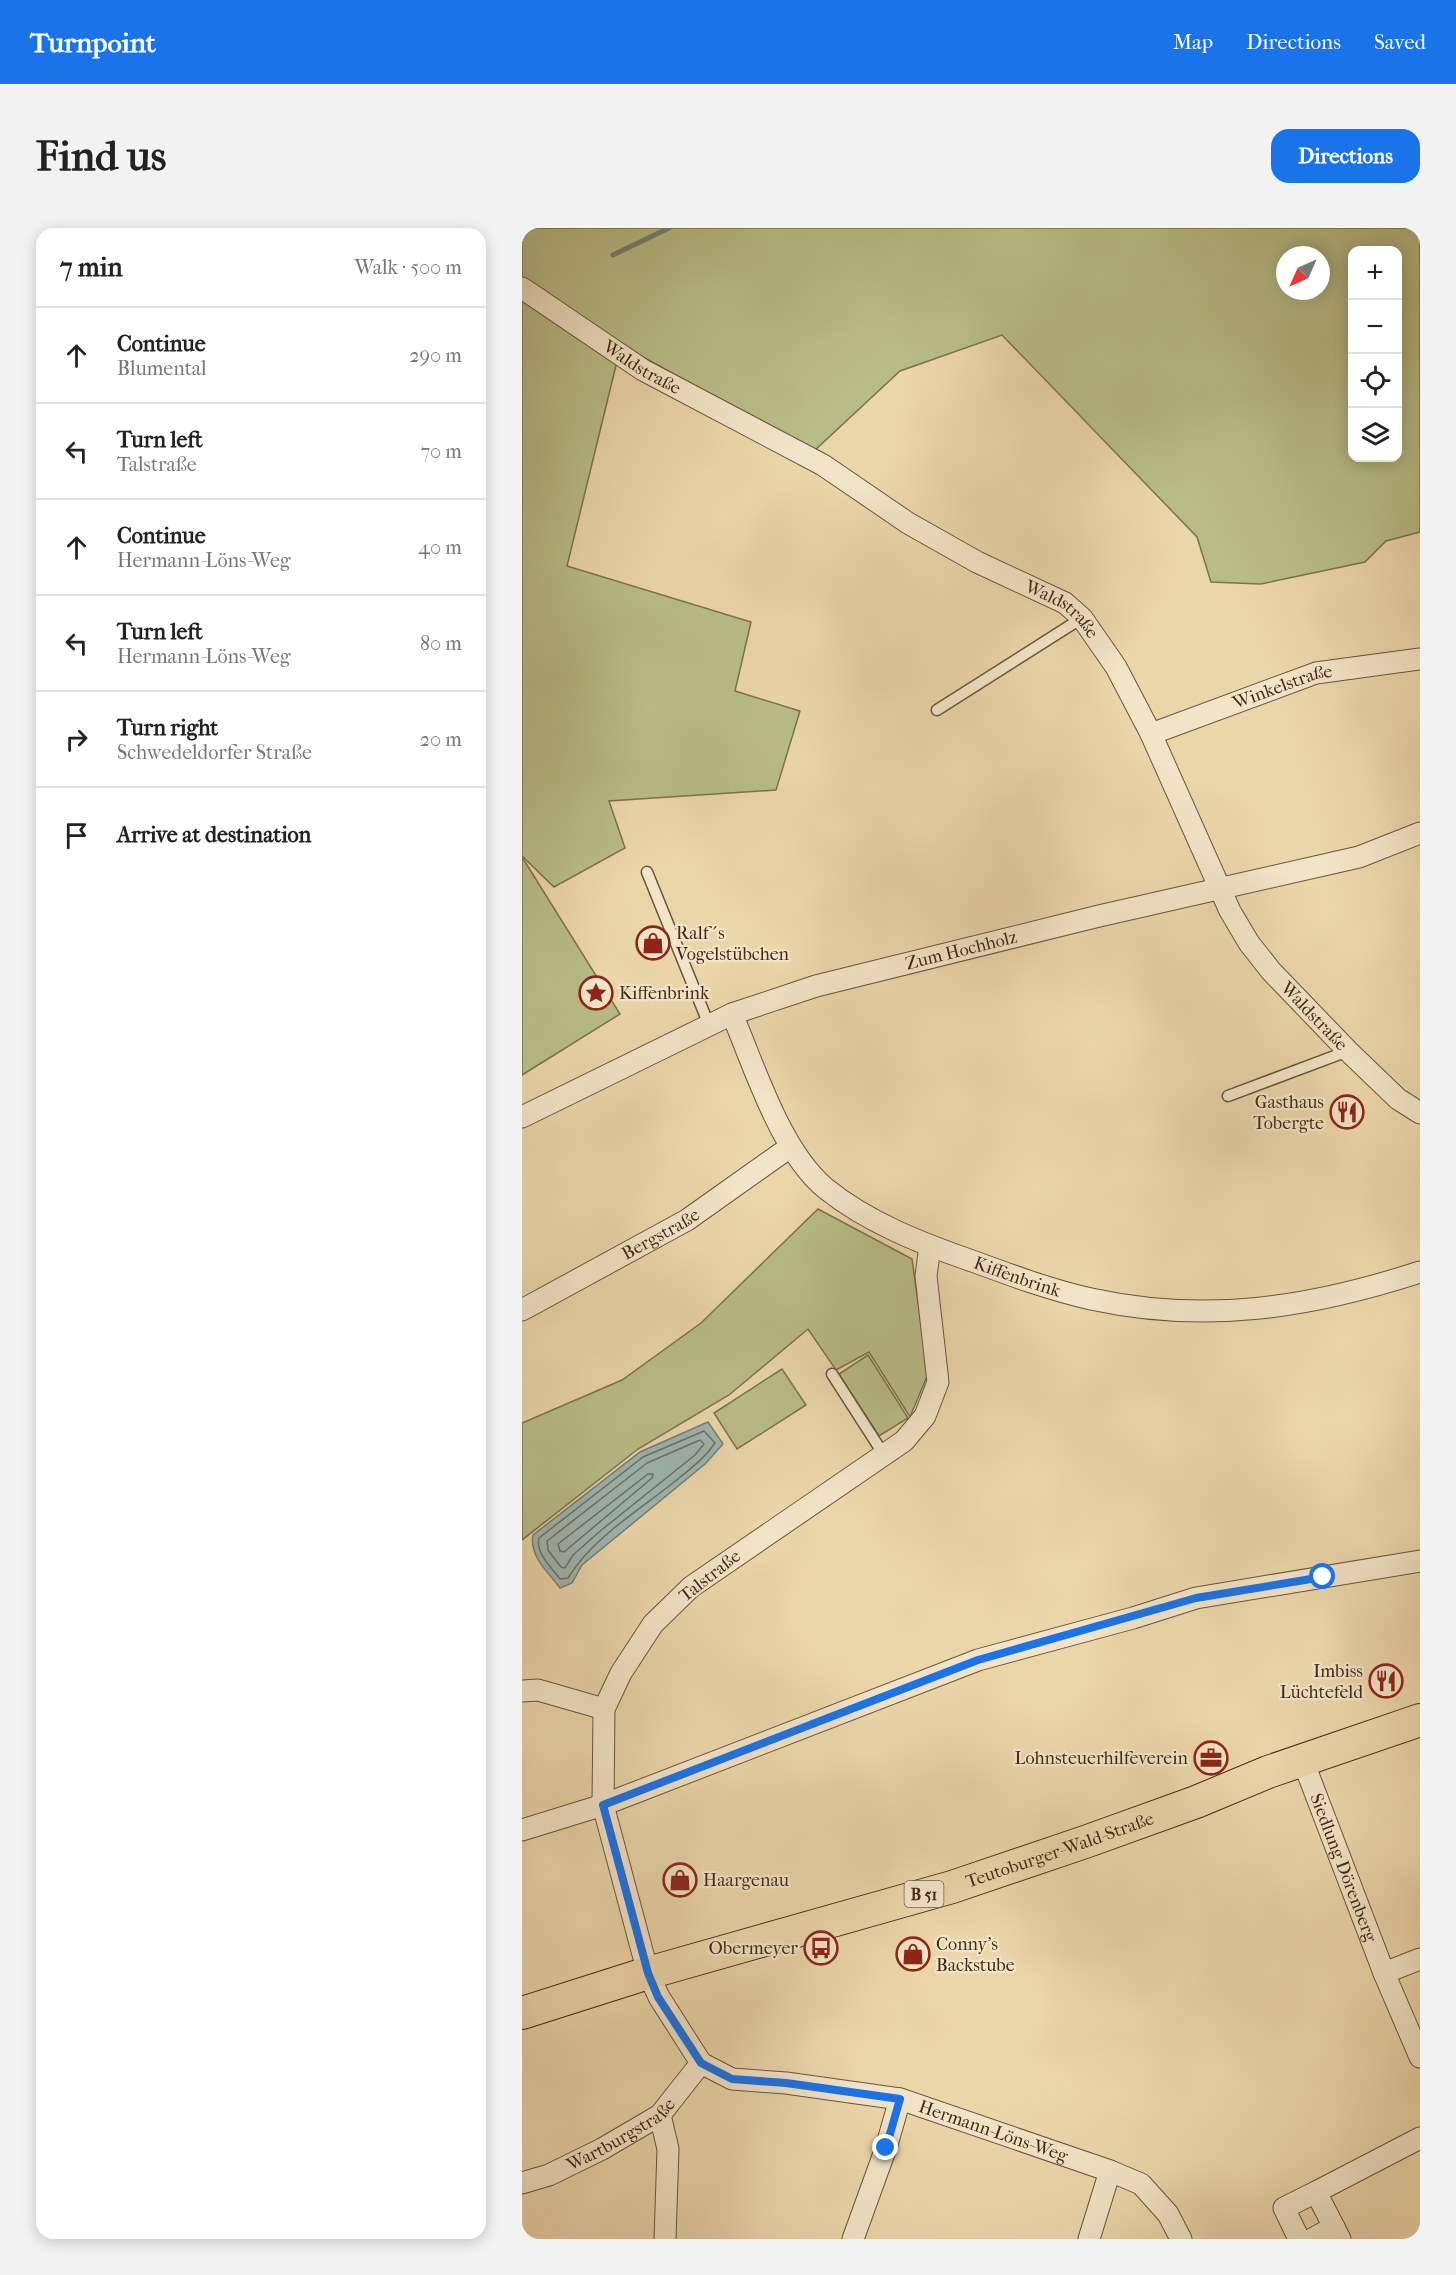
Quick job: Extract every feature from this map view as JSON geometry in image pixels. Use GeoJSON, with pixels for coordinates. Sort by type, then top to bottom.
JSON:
{"type":"FeatureCollection","features":[{"type":"Feature","properties":{"kind":"main road","name":"Teutoburger-Wald-Straße"},"geometry":{"type":"LineString","coordinates":[[522,2013],[648,1973],[952,1887],[1085,1842],[1196,1802],[1268,1772],[1420,1720]]}},
{"type":"Feature","properties":{"kind":"street","name":"Waldstraße"},"geometry":{"type":"LineString","coordinates":[[522,288],[643,370],[824,465],[908,523],[977,562],[1065,603],[1082,618],[1116,667],[1151,734],[1220,888],[1249,943],[1271,971],[1348,1051],[1398,1099],[1420,1113]]}},
{"type":"Feature","properties":{"kind":"street","name":"Winkelstraße"},"geometry":{"type":"LineString","coordinates":[[1151,734],[1316,674],[1420,659]]}},
{"type":"Feature","properties":{"kind":"street","name":"Zum Hochholz"},"geometry":{"type":"LineString","coordinates":[[522,1117],[732,1014],[816,986],[1220,888],[1359,857],[1420,833]]}},
{"type":"Feature","properties":{"kind":"street","name":"Kiffenbrink"},"geometry":{"type":"LineString","coordinates":[[732,1014],[790,1147],[825,1187],[872,1219],[930,1246],[1038,1284],[1091,1299],[1150,1309],[1233,1312],[1283,1308],[1362,1290],[1420,1272]]}},
{"type":"Feature","properties":{"kind":"street","name":"Bergstraße"},"geometry":{"type":"LineString","coordinates":[[522,1310],[687,1220],[790,1147]]}},
{"type":"Feature","properties":{"kind":"street","name":"Talstraße"},"geometry":{"type":"LineString","coordinates":[[648,1973],[603,1805],[604,1709],[621,1673],[653,1624],[691,1587],[904,1441],[925,1416],[938,1382],[926,1276],[930,1246]]}},
{"type":"Feature","properties":{"kind":"street"},"geometry":{"type":"LineString","coordinates":[[522,1830],[603,1805],[978,1660],[1196,1598],[1420,1561]]}},
{"type":"Feature","properties":{"kind":"street"},"geometry":{"type":"LineString","coordinates":[[522,1691],[538,1690],[604,1709]]}},
{"type":"Feature","properties":{"kind":"street","name":"Siedlung Dörenberg"},"geometry":{"type":"LineString","coordinates":[[1303,1761],[1384,1973],[1420,2057]]}},
{"type":"Feature","properties":{"kind":"street"},"geometry":{"type":"LineString","coordinates":[[1384,1973],[1420,1959]]}},
{"type":"Feature","properties":{"kind":"street","name":"Hermann-Löns-Weg"},"geometry":{"type":"LineString","coordinates":[[648,1973],[658,1997],[701,2063],[730,2085],[786,2083],[900,2099],[1142,2184],[1168,2214],[1182,2239]]}},
{"type":"Feature","properties":{"kind":"street","name":"Wartburgstraße"},"geometry":{"type":"LineString","coordinates":[[522,2183],[549,2175],[602,2149],[660,2115],[701,2063]]}},
{"type":"Feature","properties":{"kind":"street"},"geometry":{"type":"LineString","coordinates":[[853,2239],[886,2148],[900,2099]]}},
{"type":"Feature","properties":{"kind":"street"},"geometry":{"type":"LineString","coordinates":[[660,2115],[668,2149],[664,2239]]}},
{"type":"Feature","properties":{"kind":"street"},"geometry":{"type":"LineString","coordinates":[[1299,2239],[1284,2208],[1420,2138]]}},
{"type":"Feature","properties":{"kind":"street"},"geometry":{"type":"LineString","coordinates":[[1089,2239],[1110,2171]]}},
{"type":"Feature","properties":{"kind":"street"},"geometry":{"type":"LineString","coordinates":[[1312,2239],[1337,2233],[1316,2192]]}},
{"type":"Feature","properties":{"kind":"lane"},"geometry":{"type":"LineString","coordinates":[[937,710],[1082,618]]}},
{"type":"Feature","properties":{"kind":"lane"},"geometry":{"type":"LineString","coordinates":[[647,872],[709,1025]]}},
{"type":"Feature","properties":{"kind":"lane"},"geometry":{"type":"LineString","coordinates":[[1228,1096],[1348,1051]]}},
{"type":"Feature","properties":{"kind":"lane"},"geometry":{"type":"LineString","coordinates":[[832,1374],[884,1455]]}},
{"type":"Feature","properties":{"kind":"green space"},"geometry":{"type":"Polygon","coordinates":[[[522,228],[1420,228],[1420,532],[1386,541],[1365,562],[1261,584],[1211,582],[1197,537],[1002,335],[900,371],[814,451],[621,345],[567,566],[751,622],[735,691],[800,711],[776,790],[609,801],[625,848],[554,887],[522,856],[522,228]]]}},
{"type":"Feature","properties":{"kind":"green space"},"geometry":{"type":"Polygon","coordinates":[[[522,857],[620,1014],[522,1075],[522,857]]]}},
{"type":"Feature","properties":{"kind":"green space"},"geometry":{"type":"Polygon","coordinates":[[[818,1209],[912,1259],[928,1374],[910,1417],[869,1352],[836,1370],[808,1329],[729,1395],[638,1449],[522,1540],[522,1423],[622,1380],[701,1323],[818,1209]]]}},
{"type":"Feature","properties":{"kind":"green space"},"geometry":{"type":"Polygon","coordinates":[[[868,1355],[908,1418],[879,1436],[839,1374],[868,1355]]]}},
{"type":"Feature","properties":{"kind":"green space"},"geometry":{"type":"Polygon","coordinates":[[[782,1369],[806,1405],[737,1449],[714,1413],[782,1369]]]}},
{"type":"Feature","properties":{"kind":"water"},"geometry":{"type":"Polygon","coordinates":[[[708,1422],[723,1444],[705,1464],[582,1565],[572,1583],[560,1588],[537,1557],[533,1535],[640,1452],[708,1422]]]}},
{"type":"Feature","properties":{"kind":"waterway"},"geometry":{"type":"LineString","coordinates":[[613,255],[669,228]]}},
{"type":"Feature","properties":{"kind":"place","name":"Ralf´s Vogelstübchen"},"geometry":{"type":"Point","coordinates":[653,943]}},
{"type":"Feature","properties":{"kind":"place","name":"Kiffenbrink"},"geometry":{"type":"Point","coordinates":[596,993]}},
{"type":"Feature","properties":{"kind":"place","name":"Gasthaus Tobergte"},"geometry":{"type":"Point","coordinates":[1347,1112]}},
{"type":"Feature","properties":{"kind":"place","name":"Imbiss Lüchtefeld"},"geometry":{"type":"Point","coordinates":[1386,1681]}},
{"type":"Feature","properties":{"kind":"place","name":"Lohnsteuerhilfeverein"},"geometry":{"type":"Point","coordinates":[1211,1758]}},
{"type":"Feature","properties":{"kind":"place","name":"Haargenau"},"geometry":{"type":"Point","coordinates":[680,1880]}},
{"type":"Feature","properties":{"kind":"place","name":"Obermeyer"},"geometry":{"type":"Point","coordinates":[821,1948]}},
{"type":"Feature","properties":{"kind":"place","name":"Conny's Backstube"},"geometry":{"type":"Point","coordinates":[913,1954]}},
{"type":"Feature","properties":{"kind":"route"},"geometry":{"type":"LineString","coordinates":[[886,2148],[900,2099],[786,2083],[732,2079],[701,2063],[658,1997],[648,1973],[603,1805],[829,1720],[978,1660],[1196,1598],[1323,1577]]}}]}
